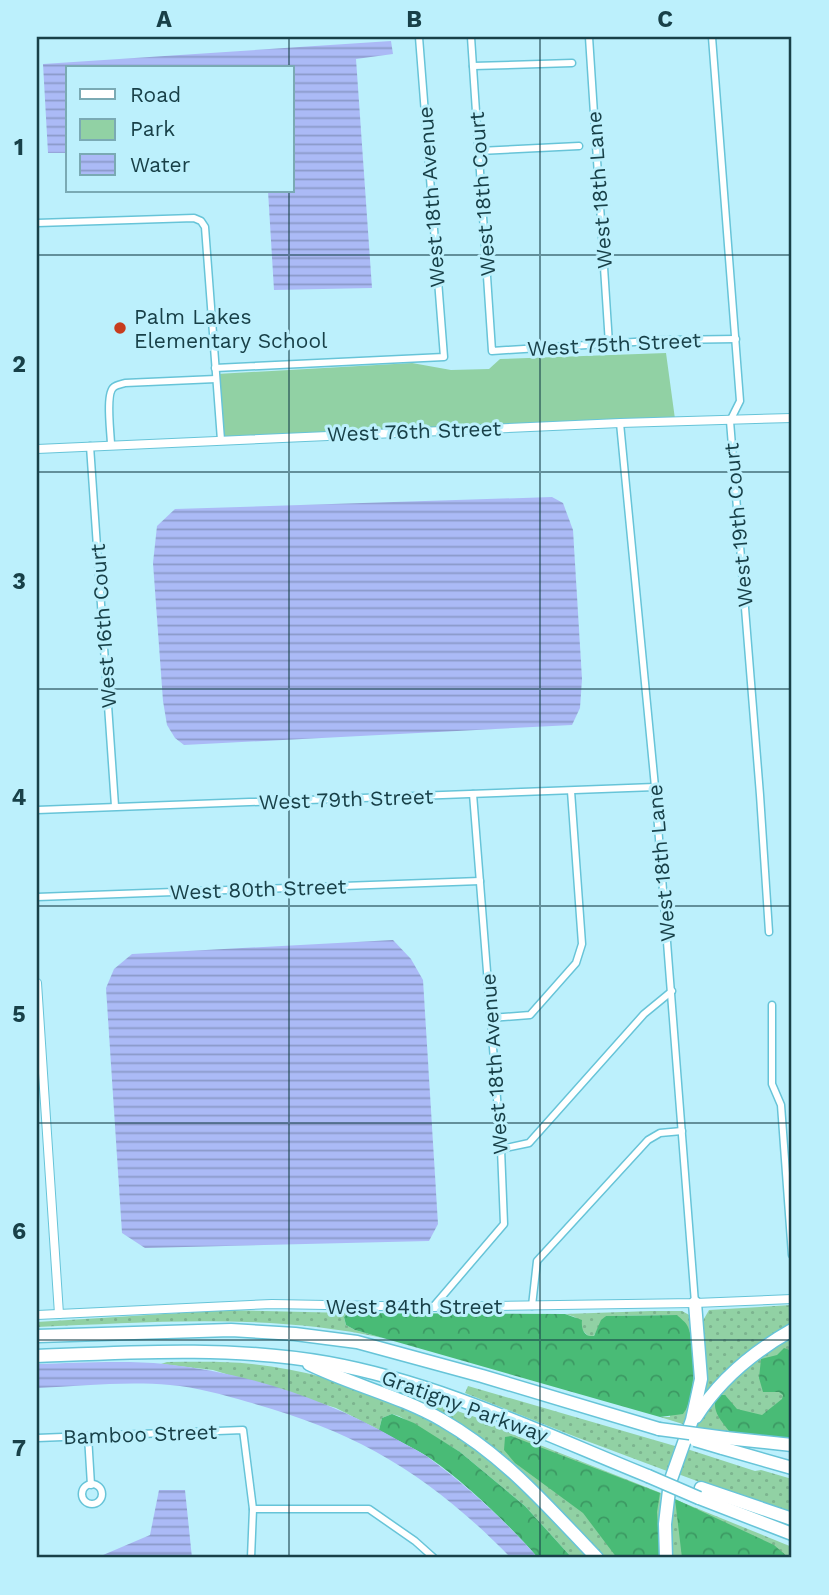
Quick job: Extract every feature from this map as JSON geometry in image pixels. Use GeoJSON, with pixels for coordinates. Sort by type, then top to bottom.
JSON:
{"type":"FeatureCollection","features":[{"type":"Feature","properties":{"kind":"highway"},"geometry":{"type":"LineString","coordinates":[[666,1558],[668,1492],[689,1430],[701,1373],[695,1303]]}},
{"type":"Feature","properties":{"kind":"highway","name":"Gratigny Parkway"},"geometry":{"type":"LineString","coordinates":[[37,1336],[231,1329],[357,1342],[659,1429],[724,1443],[792,1468]]}},
{"type":"Feature","properties":{"kind":"highway"},"geometry":{"type":"LineString","coordinates":[[689,1430],[710,1397],[740,1366],[792,1330]]}},
{"type":"Feature","properties":{"kind":"highway","name":"Gratigny Parkway"},"geometry":{"type":"LineString","coordinates":[[37,1356],[218,1351],[329,1363],[393,1378],[457,1399],[648,1476],[700,1493]]}},
{"type":"Feature","properties":{"kind":"highway"},"geometry":{"type":"LineString","coordinates":[[299,1359],[325,1372],[399,1399],[441,1419],[482,1446],[519,1475],[597,1558]]}},
{"type":"Feature","properties":{"kind":"highway"},"geometry":{"type":"LineString","coordinates":[[724,1443],[792,1445]]}},
{"type":"Feature","properties":{"kind":"highway"},"geometry":{"type":"LineString","coordinates":[[700,1493],[792,1518]]}},
{"type":"Feature","properties":{"kind":"highway"},"geometry":{"type":"LineString","coordinates":[[700,1493],[792,1534]]}},
{"type":"Feature","properties":{"kind":"street","name":"West 18th Avenue"},"geometry":{"type":"LineString","coordinates":[[215,368],[443,357],[419,37]]}},
{"type":"Feature","properties":{"kind":"street","name":"West 18th Court"},"geometry":{"type":"LineString","coordinates":[[471,37],[492,351]]}},
{"type":"Feature","properties":{"kind":"street","name":"West 18th Lane"},"geometry":{"type":"LineString","coordinates":[[589,37],[609,344]]}},
{"type":"Feature","properties":{"kind":"street","name":"West 19th Court"},"geometry":{"type":"LineString","coordinates":[[712,37],[740,401],[730,421],[769,932]]}},
{"type":"Feature","properties":{"kind":"street"},"geometry":{"type":"LineString","coordinates":[[473,66],[572,63]]}},
{"type":"Feature","properties":{"kind":"street"},"geometry":{"type":"LineString","coordinates":[[479,152],[579,146]]}},
{"type":"Feature","properties":{"kind":"street"},"geometry":{"type":"LineString","coordinates":[[37,223],[194,218],[201,221],[205,227],[221,440]]}},
{"type":"Feature","properties":{"kind":"street","name":"West 75th Street"},"geometry":{"type":"LineString","coordinates":[[492,351],[736,339]]}},
{"type":"Feature","properties":{"kind":"street"},"geometry":{"type":"LineString","coordinates":[[111,445],[109,398],[115,386],[125,383],[216,379]]}},
{"type":"Feature","properties":{"kind":"street","name":"West 76th Street"},"geometry":{"type":"LineString","coordinates":[[37,449],[792,418]]}},
{"type":"Feature","properties":{"kind":"street","name":"West 18th Lane"},"geometry":{"type":"LineString","coordinates":[[620,423],[655,787],[695,1303]]}},
{"type":"Feature","properties":{"kind":"street","name":"West 16th Court"},"geometry":{"type":"LineString","coordinates":[[90,446],[115,806]]}},
{"type":"Feature","properties":{"kind":"street","name":"West 79th Street"},"geometry":{"type":"LineString","coordinates":[[37,810],[655,787]]}},
{"type":"Feature","properties":{"kind":"street"},"geometry":{"type":"LineString","coordinates":[[491,1018],[530,1015],[576,963],[582,944],[571,791]]}},
{"type":"Feature","properties":{"kind":"street","name":"West 18th Avenue"},"geometry":{"type":"LineString","coordinates":[[433,1307],[504,1224],[501,1149],[473,794]]}},
{"type":"Feature","properties":{"kind":"street","name":"West 80th Street"},"geometry":{"type":"LineString","coordinates":[[37,897],[480,881]]}},
{"type":"Feature","properties":{"kind":"street"},"geometry":{"type":"LineString","coordinates":[[37,982],[59,1314]]}},
{"type":"Feature","properties":{"kind":"street"},"geometry":{"type":"LineString","coordinates":[[501,1149],[529,1143],[644,1014],[672,991]]}},
{"type":"Feature","properties":{"kind":"street"},"geometry":{"type":"LineString","coordinates":[[772,1004],[772,1084],[781,1105],[792,1255]]}},
{"type":"Feature","properties":{"kind":"street"},"geometry":{"type":"LineString","coordinates":[[532,1306],[537,1261],[648,1140],[660,1133],[681,1130]]}},
{"type":"Feature","properties":{"kind":"street","name":"West 84th Street"},"geometry":{"type":"LineString","coordinates":[[37,1315],[272,1304],[433,1307],[792,1299]]}},
{"type":"Feature","properties":{"kind":"street","name":"Bamboo Street"},"geometry":{"type":"LineString","coordinates":[[37,1438],[243,1430],[253,1510]]}},
{"type":"Feature","properties":{"kind":"street"},"geometry":{"type":"LineString","coordinates":[[89,1436],[91,1485]]}},
{"type":"Feature","properties":{"kind":"street"},"geometry":{"type":"LineString","coordinates":[[251,1558],[253,1510],[369,1508],[434,1558]]}},
{"type":"Feature","properties":{"kind":"green space"},"geometry":{"type":"Polygon","coordinates":[[[666,353],[675,419],[221,437],[217,374],[412,363],[451,370],[489,369],[500,359],[666,353]]]}},
{"type":"Feature","properties":{"kind":"green space"},"geometry":{"type":"Polygon","coordinates":[[[792,1305],[792,1326],[710,1394],[703,1393],[701,1324],[709,1310],[792,1305]]]}},
{"type":"Feature","properties":{"kind":"green space"},"geometry":{"type":"Polygon","coordinates":[[[227,1310],[348,1313],[344,1317],[346,1325],[383,1338],[340,1330],[254,1322],[37,1327],[37,1322],[227,1310]]]}},
{"type":"Feature","properties":{"kind":"green space"},"geometry":{"type":"Polygon","coordinates":[[[682,1311],[691,1316],[697,1385],[686,1425],[660,1417],[670,1417],[677,1315],[606,1316],[593,1337],[584,1332],[575,1317],[565,1314],[682,1311]]]}},
{"type":"Feature","properties":{"kind":"green space"},"geometry":{"type":"Polygon","coordinates":[[[348,1313],[565,1314],[582,1320],[584,1332],[594,1336],[601,1320],[606,1316],[677,1315],[685,1322],[691,1336],[693,1372],[690,1396],[683,1414],[660,1417],[355,1330],[346,1325],[344,1317],[348,1313]]]}},
{"type":"Feature","properties":{"kind":"green space"},"geometry":{"type":"Polygon","coordinates":[[[792,1334],[792,1440],[696,1427],[716,1395],[737,1373],[792,1334]]]}},
{"type":"Feature","properties":{"kind":"green space"},"geometry":{"type":"Polygon","coordinates":[[[784,1348],[790,1350],[792,1357],[792,1438],[729,1431],[716,1410],[716,1395],[725,1395],[737,1409],[762,1415],[782,1399],[783,1395],[779,1392],[763,1392],[759,1378],[761,1359],[777,1355],[784,1348]]]}},
{"type":"Feature","properties":{"kind":"green space"},"geometry":{"type":"Polygon","coordinates":[[[231,1362],[288,1369],[323,1377],[392,1401],[456,1435],[513,1477],[590,1558],[572,1558],[525,1506],[460,1452],[399,1416],[392,1414],[382,1418],[379,1430],[336,1408],[213,1370],[161,1364],[231,1362]]]}},
{"type":"Feature","properties":{"kind":"green space"},"geometry":{"type":"Polygon","coordinates":[[[382,1386],[475,1417],[661,1493],[660,1558],[600,1558],[516,1470],[381,1389],[382,1386]]]}},
{"type":"Feature","properties":{"kind":"green space"},"geometry":{"type":"Polygon","coordinates":[[[468,1386],[675,1446],[667,1471],[465,1393],[468,1386]]]}},
{"type":"Feature","properties":{"kind":"green space"},"geometry":{"type":"Polygon","coordinates":[[[392,1414],[414,1423],[460,1452],[525,1506],[572,1558],[538,1558],[459,1480],[425,1455],[379,1430],[382,1418],[392,1414]]]}},
{"type":"Feature","properties":{"kind":"green space"},"geometry":{"type":"Polygon","coordinates":[[[511,1436],[660,1493],[657,1512],[660,1558],[617,1558],[583,1513],[515,1463],[504,1450],[505,1437],[511,1436]]]}},
{"type":"Feature","properties":{"kind":"green space"},"geometry":{"type":"Polygon","coordinates":[[[687,1449],[755,1471],[761,1470],[792,1479],[792,1516],[678,1474],[687,1449]]]}},
{"type":"Feature","properties":{"kind":"green space"},"geometry":{"type":"Polygon","coordinates":[[[674,1499],[792,1547],[792,1558],[672,1558],[671,1520],[674,1499]]]}},
{"type":"Feature","properties":{"kind":"green space"},"geometry":{"type":"Polygon","coordinates":[[[675,1499],[774,1545],[789,1558],[682,1558],[675,1499]]]}},
{"type":"Feature","properties":{"kind":"water"},"geometry":{"type":"Polygon","coordinates":[[[391,41],[393,54],[356,59],[372,288],[274,290],[268,192],[294,192],[294,66],[66,66],[66,153],[48,153],[43,64],[391,41]]]}},
{"type":"Feature","properties":{"kind":"water"},"geometry":{"type":"Polygon","coordinates":[[[552,497],[563,503],[573,530],[582,679],[580,708],[572,725],[184,745],[175,738],[167,725],[163,701],[153,563],[157,526],[175,509],[552,497]]]}},
{"type":"Feature","properties":{"kind":"water"},"geometry":{"type":"Polygon","coordinates":[[[393,940],[411,959],[423,980],[438,1224],[429,1241],[145,1248],[122,1233],[106,988],[114,969],[132,954],[393,940]]]}},
{"type":"Feature","properties":{"kind":"water"},"geometry":{"type":"Polygon","coordinates":[[[117,1362],[196,1368],[255,1381],[313,1400],[369,1424],[429,1458],[488,1507],[538,1558],[511,1558],[452,1503],[422,1481],[391,1460],[325,1428],[239,1399],[180,1386],[120,1384],[37,1388],[37,1364],[117,1362]]]}},
{"type":"Feature","properties":{"kind":"water"},"geometry":{"type":"Polygon","coordinates":[[[159,1490],[185,1490],[192,1558],[96,1558],[150,1535],[159,1490]]]}},
{"type":"Feature","properties":{"kind":"place","name":"Palm Lakes Elementary School"},"geometry":{"type":"Point","coordinates":[120,328]}}]}
